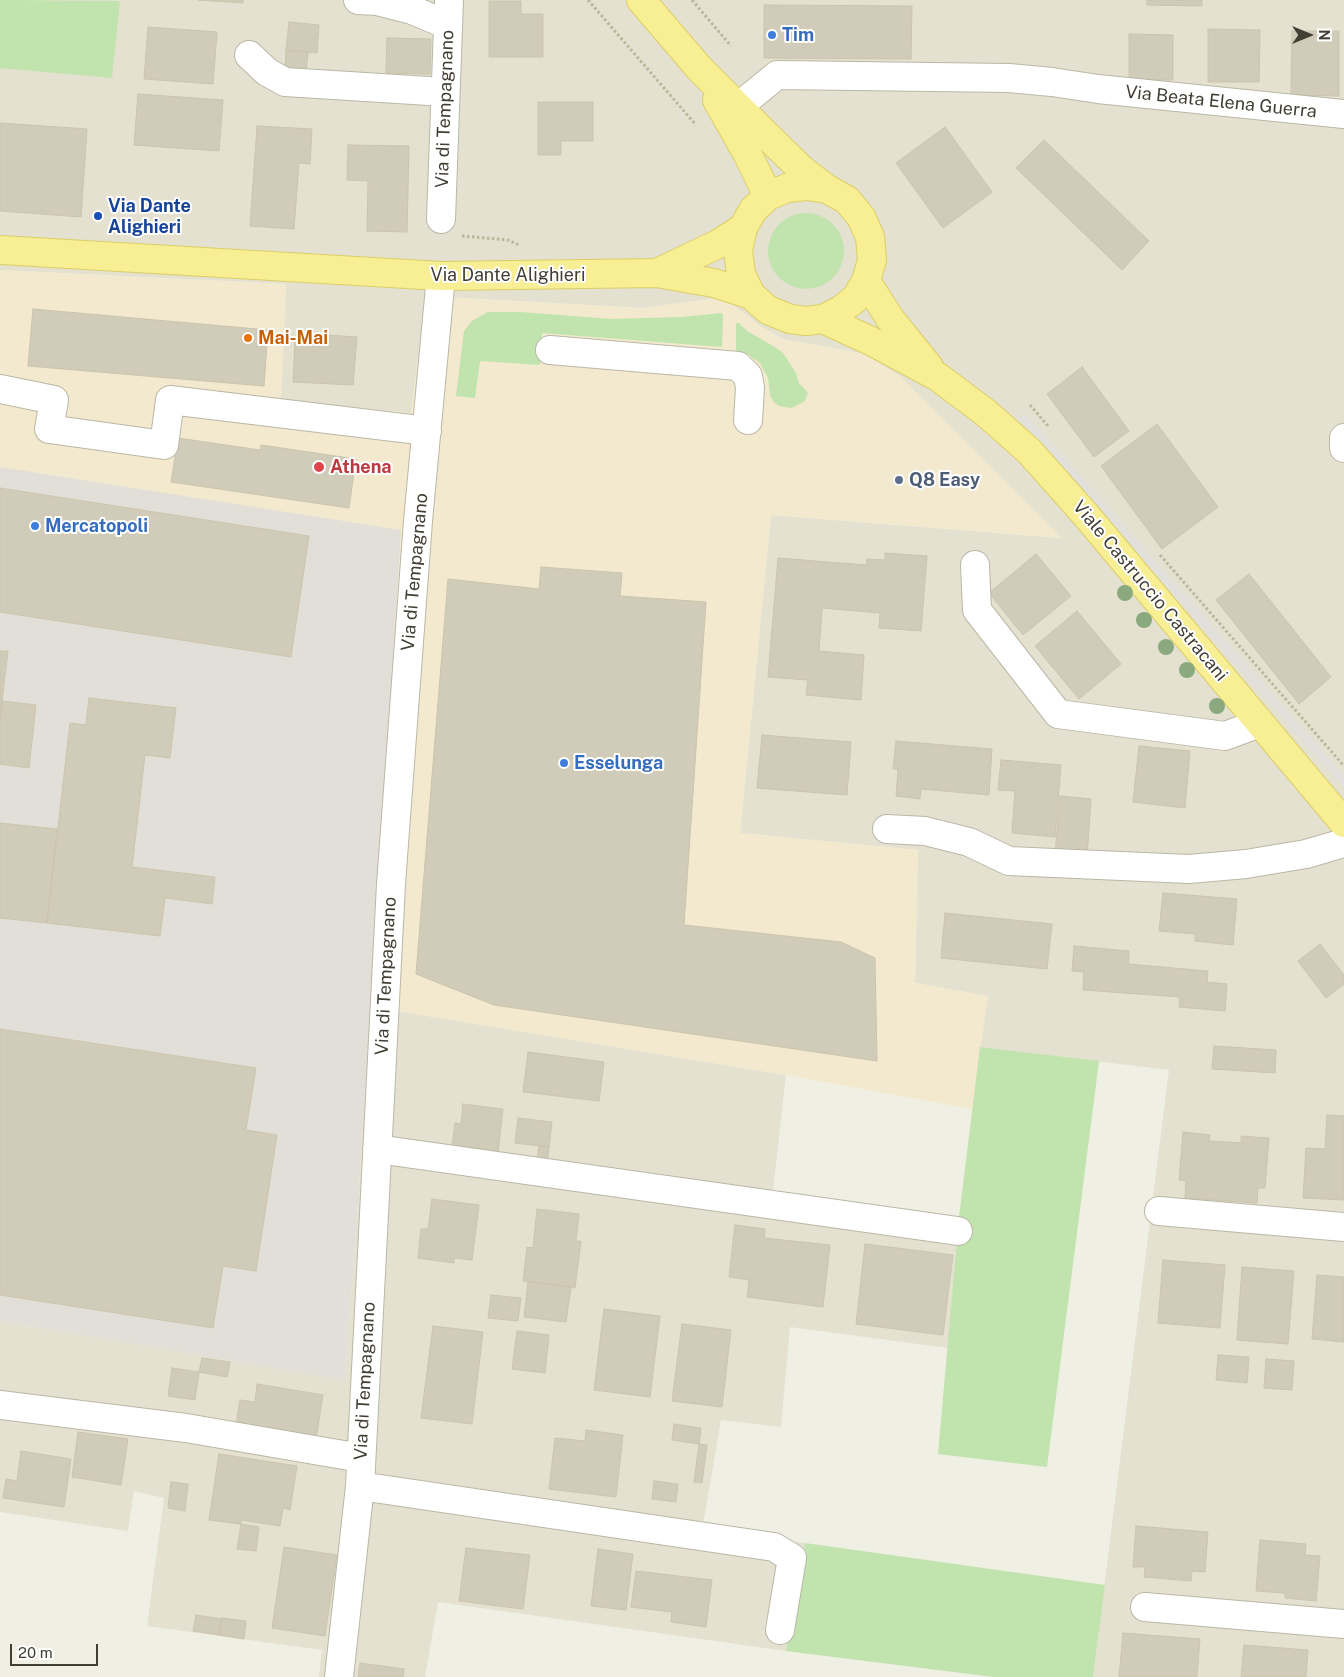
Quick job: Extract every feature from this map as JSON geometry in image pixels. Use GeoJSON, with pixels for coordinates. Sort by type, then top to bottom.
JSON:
{"type":"FeatureCollection","features":[{"type":"Feature","properties":{"kind":"main road"},"geometry":{"type":"LineString","coordinates":[[641,0],[699,68],[802,170],[827,190],[847,200],[862,217],[870,237],[872,260],[866,281],[856,298],[841,310],[823,318],[806,321],[790,319],[768,310],[751,294],[741,274],[738,250],[742,228],[753,210],[768,196],[787,188],[807,186],[827,190]]}},
{"type":"Feature","properties":{"kind":"main road"},"geometry":{"type":"LineString","coordinates":[[699,68],[744,146],[768,196]]}},
{"type":"Feature","properties":{"kind":"main road","name":"Via Dante Alighieri"},"geometry":{"type":"LineString","coordinates":[[657,273],[718,244],[742,228]]}},
{"type":"Feature","properties":{"kind":"main road","name":"Via Dante Alighieri"},"geometry":{"type":"LineString","coordinates":[[0,250],[441,276],[657,273],[714,283],[751,294]]}},
{"type":"Feature","properties":{"kind":"main road","name":"Viale Castruccio Castracani"},"geometry":{"type":"LineString","coordinates":[[866,281],[891,320],[938,377]]}},
{"type":"Feature","properties":{"kind":"main road","name":"Viale Castruccio Castracani"},"geometry":{"type":"LineString","coordinates":[[823,318],[938,377],[986,413],[1029,451],[1050,473],[1344,823]]}},
{"type":"Feature","properties":{"kind":"street"},"geometry":{"type":"LineString","coordinates":[[358,0],[412,10],[448,13]]}},
{"type":"Feature","properties":{"kind":"street","name":"Via di Tempagnano"},"geometry":{"type":"LineString","coordinates":[[441,219],[448,13]]}},
{"type":"Feature","properties":{"kind":"street"},"geometry":{"type":"LineString","coordinates":[[249,55],[267,72],[286,82],[445,92]]}},
{"type":"Feature","properties":{"kind":"street","name":"Via Beata Elena Guerra"},"geometry":{"type":"LineString","coordinates":[[738,107],[777,75],[1009,78],[1344,114]]}},
{"type":"Feature","properties":{"kind":"street","name":"Via di Tempagnano"},"geometry":{"type":"LineString","coordinates":[[338,1677],[360,1486],[391,884],[418,521],[441,276]]}},
{"type":"Feature","properties":{"kind":"street"},"geometry":{"type":"LineString","coordinates":[[550,350],[738,366],[748,376],[750,388],[748,420]]}},
{"type":"Feature","properties":{"kind":"street"},"geometry":{"type":"LineString","coordinates":[[0,389],[54,400],[49,428],[164,446],[170,400],[427,431]]}},
{"type":"Feature","properties":{"kind":"street"},"geometry":{"type":"LineString","coordinates":[[1344,438],[1344,448]]}},
{"type":"Feature","properties":{"kind":"street"},"geometry":{"type":"LineString","coordinates":[[975,565],[977,610],[1058,714],[1225,736],[1260,723]]}},
{"type":"Feature","properties":{"kind":"street"},"geometry":{"type":"LineString","coordinates":[[887,829],[925,831],[969,842],[1009,861],[1189,869],[1246,864],[1306,854],[1344,843]]}},
{"type":"Feature","properties":{"kind":"street"},"geometry":{"type":"LineString","coordinates":[[377,1149],[958,1231]]}},
{"type":"Feature","properties":{"kind":"street"},"geometry":{"type":"LineString","coordinates":[[1159,1211],[1344,1227]]}},
{"type":"Feature","properties":{"kind":"street"},"geometry":{"type":"LineString","coordinates":[[0,1405],[186,1428],[362,1458]]}},
{"type":"Feature","properties":{"kind":"street"},"geometry":{"type":"LineString","coordinates":[[360,1486],[774,1546],[792,1558],[780,1630]]}},
{"type":"Feature","properties":{"kind":"street"},"geometry":{"type":"LineString","coordinates":[[1145,1607],[1344,1624]]}},
{"type":"Feature","properties":{"kind":"path"},"geometry":{"type":"LineString","coordinates":[[692,0],[731,46]]}},
{"type":"Feature","properties":{"kind":"path"},"geometry":{"type":"LineString","coordinates":[[1030,405],[1049,428]]}},
{"type":"Feature","properties":{"kind":"path"},"geometry":{"type":"LineString","coordinates":[[1154,548],[1344,766]]}},
{"type":"Feature","properties":{"kind":"shaded area"},"geometry":{"type":"Polygon","coordinates":[[[0,0],[1344,0],[1344,1677],[1093,1677],[1169,1070],[980,1047],[988,996],[915,983],[918,850],[740,833],[771,515],[1061,538],[865,354],[783,339],[760,326],[736,307],[719,298],[642,308],[426,296],[411,413],[281,400],[286,284],[0,270],[0,0]]]}},
{"type":"Feature","properties":{"kind":"shaded area"},"geometry":{"type":"Polygon","coordinates":[[[0,270],[286,284],[281,400],[411,413],[426,296],[642,308],[719,298],[736,307],[760,326],[782,339],[865,354],[900,376],[1062,538],[771,515],[740,833],[918,850],[915,983],[988,996],[972,1109],[786,1075],[372,1007],[401,531],[0,467],[0,270]]]}},
{"type":"Feature","properties":{"kind":"shaded area"},"geometry":{"type":"Polygon","coordinates":[[[1024,412],[1344,775],[1344,788],[1018,418],[1024,412]]]}},
{"type":"Feature","properties":{"kind":"shaded area"},"geometry":{"type":"Polygon","coordinates":[[[0,467],[401,530],[372,1007],[345,1380],[0,1321],[0,467]]]}},
{"type":"Feature","properties":{"kind":"shaded area"},"geometry":{"type":"Polygon","coordinates":[[[372,1007],[786,1075],[773,1191],[959,1217],[948,1348],[790,1327],[781,1427],[721,1420],[703,1525],[805,1543],[786,1651],[438,1602],[425,1677],[319,1677],[322,1650],[147,1626],[164,1498],[134,1491],[128,1531],[0,1512],[0,1321],[345,1379],[372,1007]]]}},
{"type":"Feature","properties":{"kind":"green space"},"geometry":{"type":"Polygon","coordinates":[[[0,0],[120,1],[112,78],[0,68],[0,0]]]}},
{"type":"Feature","properties":{"kind":"green space"},"geometry":{"type":"Polygon","coordinates":[[[806,213],[821,216],[833,224],[841,236],[844,251],[841,266],[833,278],[821,286],[806,289],[791,286],[779,278],[771,266],[768,251],[771,236],[779,224],[791,216],[806,213]]]}},
{"type":"Feature","properties":{"kind":"green space"},"geometry":{"type":"Polygon","coordinates":[[[488,312],[520,312],[612,319],[681,317],[722,313],[722,347],[542,333],[540,365],[480,361],[475,398],[456,396],[464,331],[472,321],[488,312]]]}},
{"type":"Feature","properties":{"kind":"green space"},"geometry":{"type":"Polygon","coordinates":[[[736,323],[739,323],[747,331],[783,353],[796,373],[799,383],[808,393],[804,402],[791,408],[779,406],[774,402],[770,396],[768,378],[760,363],[746,353],[736,351],[736,323]]]}},
{"type":"Feature","properties":{"kind":"green space"},"geometry":{"type":"Polygon","coordinates":[[[980,1047],[1099,1061],[1047,1467],[938,1454],[959,1217],[980,1047]]]}},
{"type":"Feature","properties":{"kind":"green space"},"geometry":{"type":"Polygon","coordinates":[[[805,1543],[1105,1585],[1093,1677],[994,1677],[786,1651],[805,1543]]]}},
{"type":"Feature","properties":{"kind":"building"},"geometry":{"type":"Polygon","coordinates":[[[198,0],[243,0],[243,3],[198,0]]]}},
{"type":"Feature","properties":{"kind":"building"},"geometry":{"type":"Polygon","coordinates":[[[1147,0],[1202,0],[1202,6],[1147,5],[1147,0]]]}},
{"type":"Feature","properties":{"kind":"building"},"geometry":{"type":"Polygon","coordinates":[[[489,1],[521,1],[521,14],[543,14],[543,57],[489,57],[489,1]]]}},
{"type":"Feature","properties":{"kind":"building"},"geometry":{"type":"Polygon","coordinates":[[[764,5],[912,6],[911,59],[764,58],[764,5]]]}},
{"type":"Feature","properties":{"kind":"building"},"geometry":{"type":"Polygon","coordinates":[[[289,22],[319,25],[317,53],[286,50],[289,22]]]}},
{"type":"Feature","properties":{"kind":"building"},"geometry":{"type":"Polygon","coordinates":[[[148,27],[217,32],[213,84],[144,79],[148,27]]]}},
{"type":"Feature","properties":{"kind":"building"},"geometry":{"type":"Polygon","coordinates":[[[1208,29],[1260,30],[1259,82],[1208,82],[1208,29]]]}},
{"type":"Feature","properties":{"kind":"building"},"geometry":{"type":"Polygon","coordinates":[[[1292,31],[1339,31],[1339,96],[1291,95],[1292,31]]]}},
{"type":"Feature","properties":{"kind":"building"},"geometry":{"type":"Polygon","coordinates":[[[1129,34],[1173,35],[1173,80],[1129,79],[1129,34]]]}},
{"type":"Feature","properties":{"kind":"building"},"geometry":{"type":"Polygon","coordinates":[[[387,38],[431,39],[430,74],[386,73],[387,38]]]}},
{"type":"Feature","properties":{"kind":"building"},"geometry":{"type":"Polygon","coordinates":[[[286,50],[308,52],[306,72],[285,70],[286,50]]]}},
{"type":"Feature","properties":{"kind":"building"},"geometry":{"type":"Polygon","coordinates":[[[138,94],[223,100],[219,151],[134,145],[138,94]]]}},
{"type":"Feature","properties":{"kind":"building"},"geometry":{"type":"Polygon","coordinates":[[[538,102],[593,102],[593,141],[561,141],[561,155],[538,155],[538,102]]]}},
{"type":"Feature","properties":{"kind":"building"},"geometry":{"type":"Polygon","coordinates":[[[0,123],[87,129],[81,217],[0,211],[0,123]]]}},
{"type":"Feature","properties":{"kind":"building"},"geometry":{"type":"Polygon","coordinates":[[[257,126],[312,129],[310,164],[299,163],[294,229],[250,226],[257,126]]]}},
{"type":"Feature","properties":{"kind":"building"},"geometry":{"type":"Polygon","coordinates":[[[945,127],[992,192],[943,228],[896,163],[945,127]]]}},
{"type":"Feature","properties":{"kind":"building"},"geometry":{"type":"Polygon","coordinates":[[[1044,140],[1149,241],[1122,270],[1016,168],[1044,140]]]}},
{"type":"Feature","properties":{"kind":"building"},"geometry":{"type":"Polygon","coordinates":[[[348,145],[409,146],[407,232],[367,231],[368,181],[347,180],[348,145]]]}},
{"type":"Feature","properties":{"kind":"building"},"geometry":{"type":"Polygon","coordinates":[[[33,309],[268,330],[264,386],[28,366],[33,309]]]}},
{"type":"Feature","properties":{"kind":"building"},"geometry":{"type":"Polygon","coordinates":[[[312,334],[357,337],[353,385],[293,382],[295,341],[312,342],[312,334]]]}},
{"type":"Feature","properties":{"kind":"building"},"geometry":{"type":"Polygon","coordinates":[[[1082,367],[1129,431],[1094,457],[1047,394],[1082,367]]]}},
{"type":"Feature","properties":{"kind":"building"},"geometry":{"type":"Polygon","coordinates":[[[1157,424],[1218,507],[1162,549],[1101,466],[1157,424]]]}},
{"type":"Feature","properties":{"kind":"building"},"geometry":{"type":"Polygon","coordinates":[[[178,438],[260,450],[261,445],[356,459],[349,508],[171,482],[178,438]]]}},
{"type":"Feature","properties":{"kind":"building"},"geometry":{"type":"Polygon","coordinates":[[[0,488],[309,536],[291,657],[0,612],[0,488]]]}},
{"type":"Feature","properties":{"kind":"building"},"geometry":{"type":"Polygon","coordinates":[[[885,553],[927,556],[921,631],[879,628],[880,613],[822,608],[819,651],[864,655],[861,700],[806,695],[808,680],[768,677],[778,558],[866,565],[867,559],[885,560],[885,553]]]}},
{"type":"Feature","properties":{"kind":"building"},"geometry":{"type":"Polygon","coordinates":[[[1036,554],[1071,596],[1023,635],[989,593],[1036,554]]]}},
{"type":"Feature","properties":{"kind":"building","name":"Esselunga"},"geometry":{"type":"Polygon","coordinates":[[[541,567],[622,573],[620,596],[706,602],[684,925],[841,942],[875,958],[877,1061],[494,1005],[416,974],[448,579],[539,589],[541,567]]]}},
{"type":"Feature","properties":{"kind":"building"},"geometry":{"type":"Polygon","coordinates":[[[1249,574],[1331,677],[1299,704],[1216,600],[1249,574]]]}},
{"type":"Feature","properties":{"kind":"building"},"geometry":{"type":"Polygon","coordinates":[[[1077,611],[1121,664],[1079,699],[1035,646],[1077,611]]]}},
{"type":"Feature","properties":{"kind":"building"},"geometry":{"type":"Polygon","coordinates":[[[0,651],[8,651],[0,718],[0,651]]]}},
{"type":"Feature","properties":{"kind":"building"},"geometry":{"type":"Polygon","coordinates":[[[89,698],[176,708],[170,758],[145,755],[132,867],[215,877],[212,904],[165,898],[160,936],[47,923],[70,723],[86,725],[89,698]]]}},
{"type":"Feature","properties":{"kind":"building"},"geometry":{"type":"Polygon","coordinates":[[[2,701],[36,705],[29,768],[0,764],[2,701]]]}},
{"type":"Feature","properties":{"kind":"building"},"geometry":{"type":"Polygon","coordinates":[[[762,735],[851,742],[847,795],[757,788],[762,735]]]}},
{"type":"Feature","properties":{"kind":"building"},"geometry":{"type":"Polygon","coordinates":[[[896,741],[992,749],[989,795],[921,789],[920,799],[896,796],[898,769],[893,769],[896,741]]]}},
{"type":"Feature","properties":{"kind":"building"},"geometry":{"type":"Polygon","coordinates":[[[1139,746],[1190,751],[1185,808],[1133,802],[1139,746]]]}},
{"type":"Feature","properties":{"kind":"building"},"geometry":{"type":"Polygon","coordinates":[[[1001,760],[1061,765],[1055,837],[1012,833],[1015,791],[998,790],[1001,760]]]}},
{"type":"Feature","properties":{"kind":"building"},"geometry":{"type":"Polygon","coordinates":[[[1060,796],[1091,799],[1087,857],[1055,854],[1060,796]]]}},
{"type":"Feature","properties":{"kind":"building"},"geometry":{"type":"Polygon","coordinates":[[[0,823],[57,829],[47,923],[0,918],[0,823]]]}},
{"type":"Feature","properties":{"kind":"building"},"geometry":{"type":"Polygon","coordinates":[[[1163,893],[1237,899],[1233,945],[1195,941],[1195,934],[1159,931],[1163,893]]]}},
{"type":"Feature","properties":{"kind":"building"},"geometry":{"type":"Polygon","coordinates":[[[945,913],[1052,924],[1047,969],[941,958],[945,913]]]}},
{"type":"Feature","properties":{"kind":"building"},"geometry":{"type":"Polygon","coordinates":[[[1320,944],[1344,975],[1344,984],[1326,998],[1298,961],[1320,944]]]}},
{"type":"Feature","properties":{"kind":"building"},"geometry":{"type":"Polygon","coordinates":[[[1074,946],[1129,951],[1128,964],[1208,971],[1207,982],[1227,984],[1225,1011],[1179,1007],[1180,997],[1083,990],[1084,972],[1072,971],[1074,946]]]}},
{"type":"Feature","properties":{"kind":"building"},"geometry":{"type":"Polygon","coordinates":[[[0,1029],[256,1068],[246,1130],[277,1135],[256,1271],[223,1266],[213,1328],[0,1295],[0,1029]]]}},
{"type":"Feature","properties":{"kind":"building"},"geometry":{"type":"Polygon","coordinates":[[[1214,1046],[1276,1050],[1275,1073],[1212,1069],[1214,1046]]]}},
{"type":"Feature","properties":{"kind":"building"},"geometry":{"type":"Polygon","coordinates":[[[528,1052],[604,1062],[599,1101],[523,1092],[528,1052]]]}},
{"type":"Feature","properties":{"kind":"building"},"geometry":{"type":"Polygon","coordinates":[[[463,1104],[503,1109],[497,1162],[451,1156],[455,1123],[461,1124],[463,1104]]]}},
{"type":"Feature","properties":{"kind":"building"},"geometry":{"type":"Polygon","coordinates":[[[1327,1115],[1344,1116],[1344,1200],[1303,1198],[1306,1148],[1325,1149],[1327,1115]]]}},
{"type":"Feature","properties":{"kind":"building"},"geometry":{"type":"Polygon","coordinates":[[[518,1118],[552,1122],[549,1147],[515,1143],[518,1118]]]}},
{"type":"Feature","properties":{"kind":"building"},"geometry":{"type":"Polygon","coordinates":[[[1183,1132],[1210,1135],[1209,1141],[1241,1143],[1241,1136],[1269,1138],[1265,1188],[1258,1188],[1257,1203],[1185,1198],[1186,1181],[1179,1180],[1183,1132]]]}},
{"type":"Feature","properties":{"kind":"building"},"geometry":{"type":"Polygon","coordinates":[[[539,1146],[549,1147],[547,1163],[537,1161],[539,1146]]]}},
{"type":"Feature","properties":{"kind":"building"},"geometry":{"type":"Polygon","coordinates":[[[432,1199],[479,1205],[472,1260],[454,1258],[454,1263],[418,1258],[421,1229],[428,1229],[432,1199]]]}},
{"type":"Feature","properties":{"kind":"building"},"geometry":{"type":"Polygon","coordinates":[[[537,1209],[579,1214],[576,1241],[581,1241],[575,1288],[523,1281],[527,1247],[533,1248],[537,1209]]]}},
{"type":"Feature","properties":{"kind":"building"},"geometry":{"type":"Polygon","coordinates":[[[735,1225],[765,1229],[764,1238],[830,1245],[823,1307],[747,1297],[749,1280],[729,1277],[735,1225]]]}},
{"type":"Feature","properties":{"kind":"building"},"geometry":{"type":"Polygon","coordinates":[[[865,1244],[953,1255],[943,1335],[856,1324],[865,1244]]]}},
{"type":"Feature","properties":{"kind":"building"},"geometry":{"type":"Polygon","coordinates":[[[1163,1260],[1225,1265],[1220,1328],[1158,1323],[1163,1260]]]}},
{"type":"Feature","properties":{"kind":"building"},"geometry":{"type":"Polygon","coordinates":[[[1242,1267],[1294,1271],[1288,1344],[1237,1340],[1242,1267]]]}},
{"type":"Feature","properties":{"kind":"building"},"geometry":{"type":"Polygon","coordinates":[[[1317,1275],[1344,1277],[1344,1342],[1312,1339],[1317,1275]]]}},
{"type":"Feature","properties":{"kind":"building"},"geometry":{"type":"Polygon","coordinates":[[[528,1282],[571,1287],[566,1322],[524,1317],[528,1282]]]}},
{"type":"Feature","properties":{"kind":"building"},"geometry":{"type":"Polygon","coordinates":[[[491,1295],[521,1298],[518,1321],[488,1318],[491,1295]]]}},
{"type":"Feature","properties":{"kind":"building"},"geometry":{"type":"Polygon","coordinates":[[[604,1309],[660,1316],[650,1397],[594,1390],[604,1309]]]}},
{"type":"Feature","properties":{"kind":"building"},"geometry":{"type":"Polygon","coordinates":[[[682,1324],[731,1330],[722,1407],[672,1401],[682,1324]]]}},
{"type":"Feature","properties":{"kind":"building"},"geometry":{"type":"Polygon","coordinates":[[[433,1326],[483,1332],[472,1424],[421,1418],[433,1326]]]}},
{"type":"Feature","properties":{"kind":"building"},"geometry":{"type":"Polygon","coordinates":[[[517,1331],[549,1335],[545,1373],[512,1369],[517,1331]]]}},
{"type":"Feature","properties":{"kind":"building"},"geometry":{"type":"Polygon","coordinates":[[[1218,1355],[1249,1357],[1247,1383],[1216,1380],[1218,1355]]]}},
{"type":"Feature","properties":{"kind":"building"},"geometry":{"type":"Polygon","coordinates":[[[202,1358],[230,1362],[227,1377],[199,1372],[202,1358]]]}},
{"type":"Feature","properties":{"kind":"building"},"geometry":{"type":"Polygon","coordinates":[[[1266,1359],[1294,1361],[1292,1390],[1264,1388],[1266,1359]]]}},
{"type":"Feature","properties":{"kind":"building"},"geometry":{"type":"Polygon","coordinates":[[[172,1368],[199,1372],[195,1400],[168,1396],[172,1368]]]}},
{"type":"Feature","properties":{"kind":"building"},"geometry":{"type":"Polygon","coordinates":[[[257,1384],[323,1395],[316,1439],[235,1432],[240,1400],[255,1402],[257,1384]]]}},
{"type":"Feature","properties":{"kind":"building"},"geometry":{"type":"Polygon","coordinates":[[[674,1424],[701,1428],[699,1444],[672,1440],[674,1424]]]}},
{"type":"Feature","properties":{"kind":"building"},"geometry":{"type":"Polygon","coordinates":[[[586,1430],[623,1435],[616,1497],[549,1489],[555,1438],[585,1441],[586,1430]]]}},
{"type":"Feature","properties":{"kind":"building"},"geometry":{"type":"Polygon","coordinates":[[[78,1432],[128,1439],[121,1485],[72,1477],[78,1432]]]}},
{"type":"Feature","properties":{"kind":"building"},"geometry":{"type":"Polygon","coordinates":[[[699,1444],[707,1445],[702,1483],[694,1482],[699,1444]]]}},
{"type":"Feature","properties":{"kind":"building"},"geometry":{"type":"Polygon","coordinates":[[[21,1451],[71,1459],[64,1507],[3,1498],[6,1479],[17,1481],[21,1451]]]}},
{"type":"Feature","properties":{"kind":"building"},"geometry":{"type":"Polygon","coordinates":[[[219,1454],[297,1466],[290,1510],[283,1508],[280,1526],[241,1520],[241,1524],[209,1520],[219,1454]]]}},
{"type":"Feature","properties":{"kind":"building"},"geometry":{"type":"Polygon","coordinates":[[[654,1481],[678,1484],[676,1502],[652,1499],[654,1481]]]}},
{"type":"Feature","properties":{"kind":"building"},"geometry":{"type":"Polygon","coordinates":[[[171,1482],[188,1484],[185,1511],[168,1508],[171,1482]]]}},
{"type":"Feature","properties":{"kind":"building"},"geometry":{"type":"Polygon","coordinates":[[[241,1524],[259,1527],[256,1551],[237,1549],[241,1524]]]}},
{"type":"Feature","properties":{"kind":"building"},"geometry":{"type":"Polygon","coordinates":[[[1136,1526],[1208,1532],[1205,1572],[1192,1571],[1191,1581],[1144,1577],[1145,1567],[1133,1567],[1136,1526]]]}},
{"type":"Feature","properties":{"kind":"building"},"geometry":{"type":"Polygon","coordinates":[[[1260,1540],[1306,1544],[1305,1555],[1320,1556],[1316,1601],[1285,1598],[1285,1593],[1256,1591],[1260,1540]]]}},
{"type":"Feature","properties":{"kind":"building"},"geometry":{"type":"Polygon","coordinates":[[[284,1547],[337,1555],[325,1636],[272,1628],[284,1547]]]}},
{"type":"Feature","properties":{"kind":"building"},"geometry":{"type":"Polygon","coordinates":[[[466,1548],[530,1555],[523,1609],[459,1601],[466,1548]]]}},
{"type":"Feature","properties":{"kind":"building"},"geometry":{"type":"Polygon","coordinates":[[[598,1549],[633,1554],[626,1610],[591,1606],[598,1549]]]}},
{"type":"Feature","properties":{"kind":"building"},"geometry":{"type":"Polygon","coordinates":[[[636,1571],[712,1580],[706,1627],[671,1622],[672,1612],[631,1607],[636,1571]]]}},
{"type":"Feature","properties":{"kind":"building"},"geometry":{"type":"Polygon","coordinates":[[[196,1615],[221,1619],[219,1635],[193,1631],[196,1615]]]}},
{"type":"Feature","properties":{"kind":"building"},"geometry":{"type":"Polygon","coordinates":[[[222,1618],[246,1621],[244,1639],[219,1635],[222,1618]]]}},
{"type":"Feature","properties":{"kind":"building"},"geometry":{"type":"Polygon","coordinates":[[[1123,1633],[1200,1639],[1197,1677],[1119,1677],[1123,1633]]]}},
{"type":"Feature","properties":{"kind":"building"},"geometry":{"type":"Polygon","coordinates":[[[1244,1645],[1308,1650],[1306,1677],[1241,1677],[1244,1645]]]}},
{"type":"Feature","properties":{"kind":"building"},"geometry":{"type":"Polygon","coordinates":[[[360,1663],[404,1669],[403,1677],[358,1677],[360,1663]]]}},
{"type":"Feature","properties":{"kind":"place","name":"Tim"},"geometry":{"type":"Point","coordinates":[772,35]}},
{"type":"Feature","properties":{"kind":"place","name":"Via Dante Alighieri"},"geometry":{"type":"Point","coordinates":[98,216]}},
{"type":"Feature","properties":{"kind":"place","name":"Mai-Mai"},"geometry":{"type":"Point","coordinates":[248,338]}},
{"type":"Feature","properties":{"kind":"place","name":"Athena"},"geometry":{"type":"Point","coordinates":[319,467]}},
{"type":"Feature","properties":{"kind":"place","name":"Q8 Easy"},"geometry":{"type":"Point","coordinates":[899,480]}},
{"type":"Feature","properties":{"kind":"place","name":"Mercatopoli"},"geometry":{"type":"Point","coordinates":[35,526]}},
{"type":"Feature","properties":{"kind":"place","name":"Esselunga"},"geometry":{"type":"Point","coordinates":[564,763]}}]}
